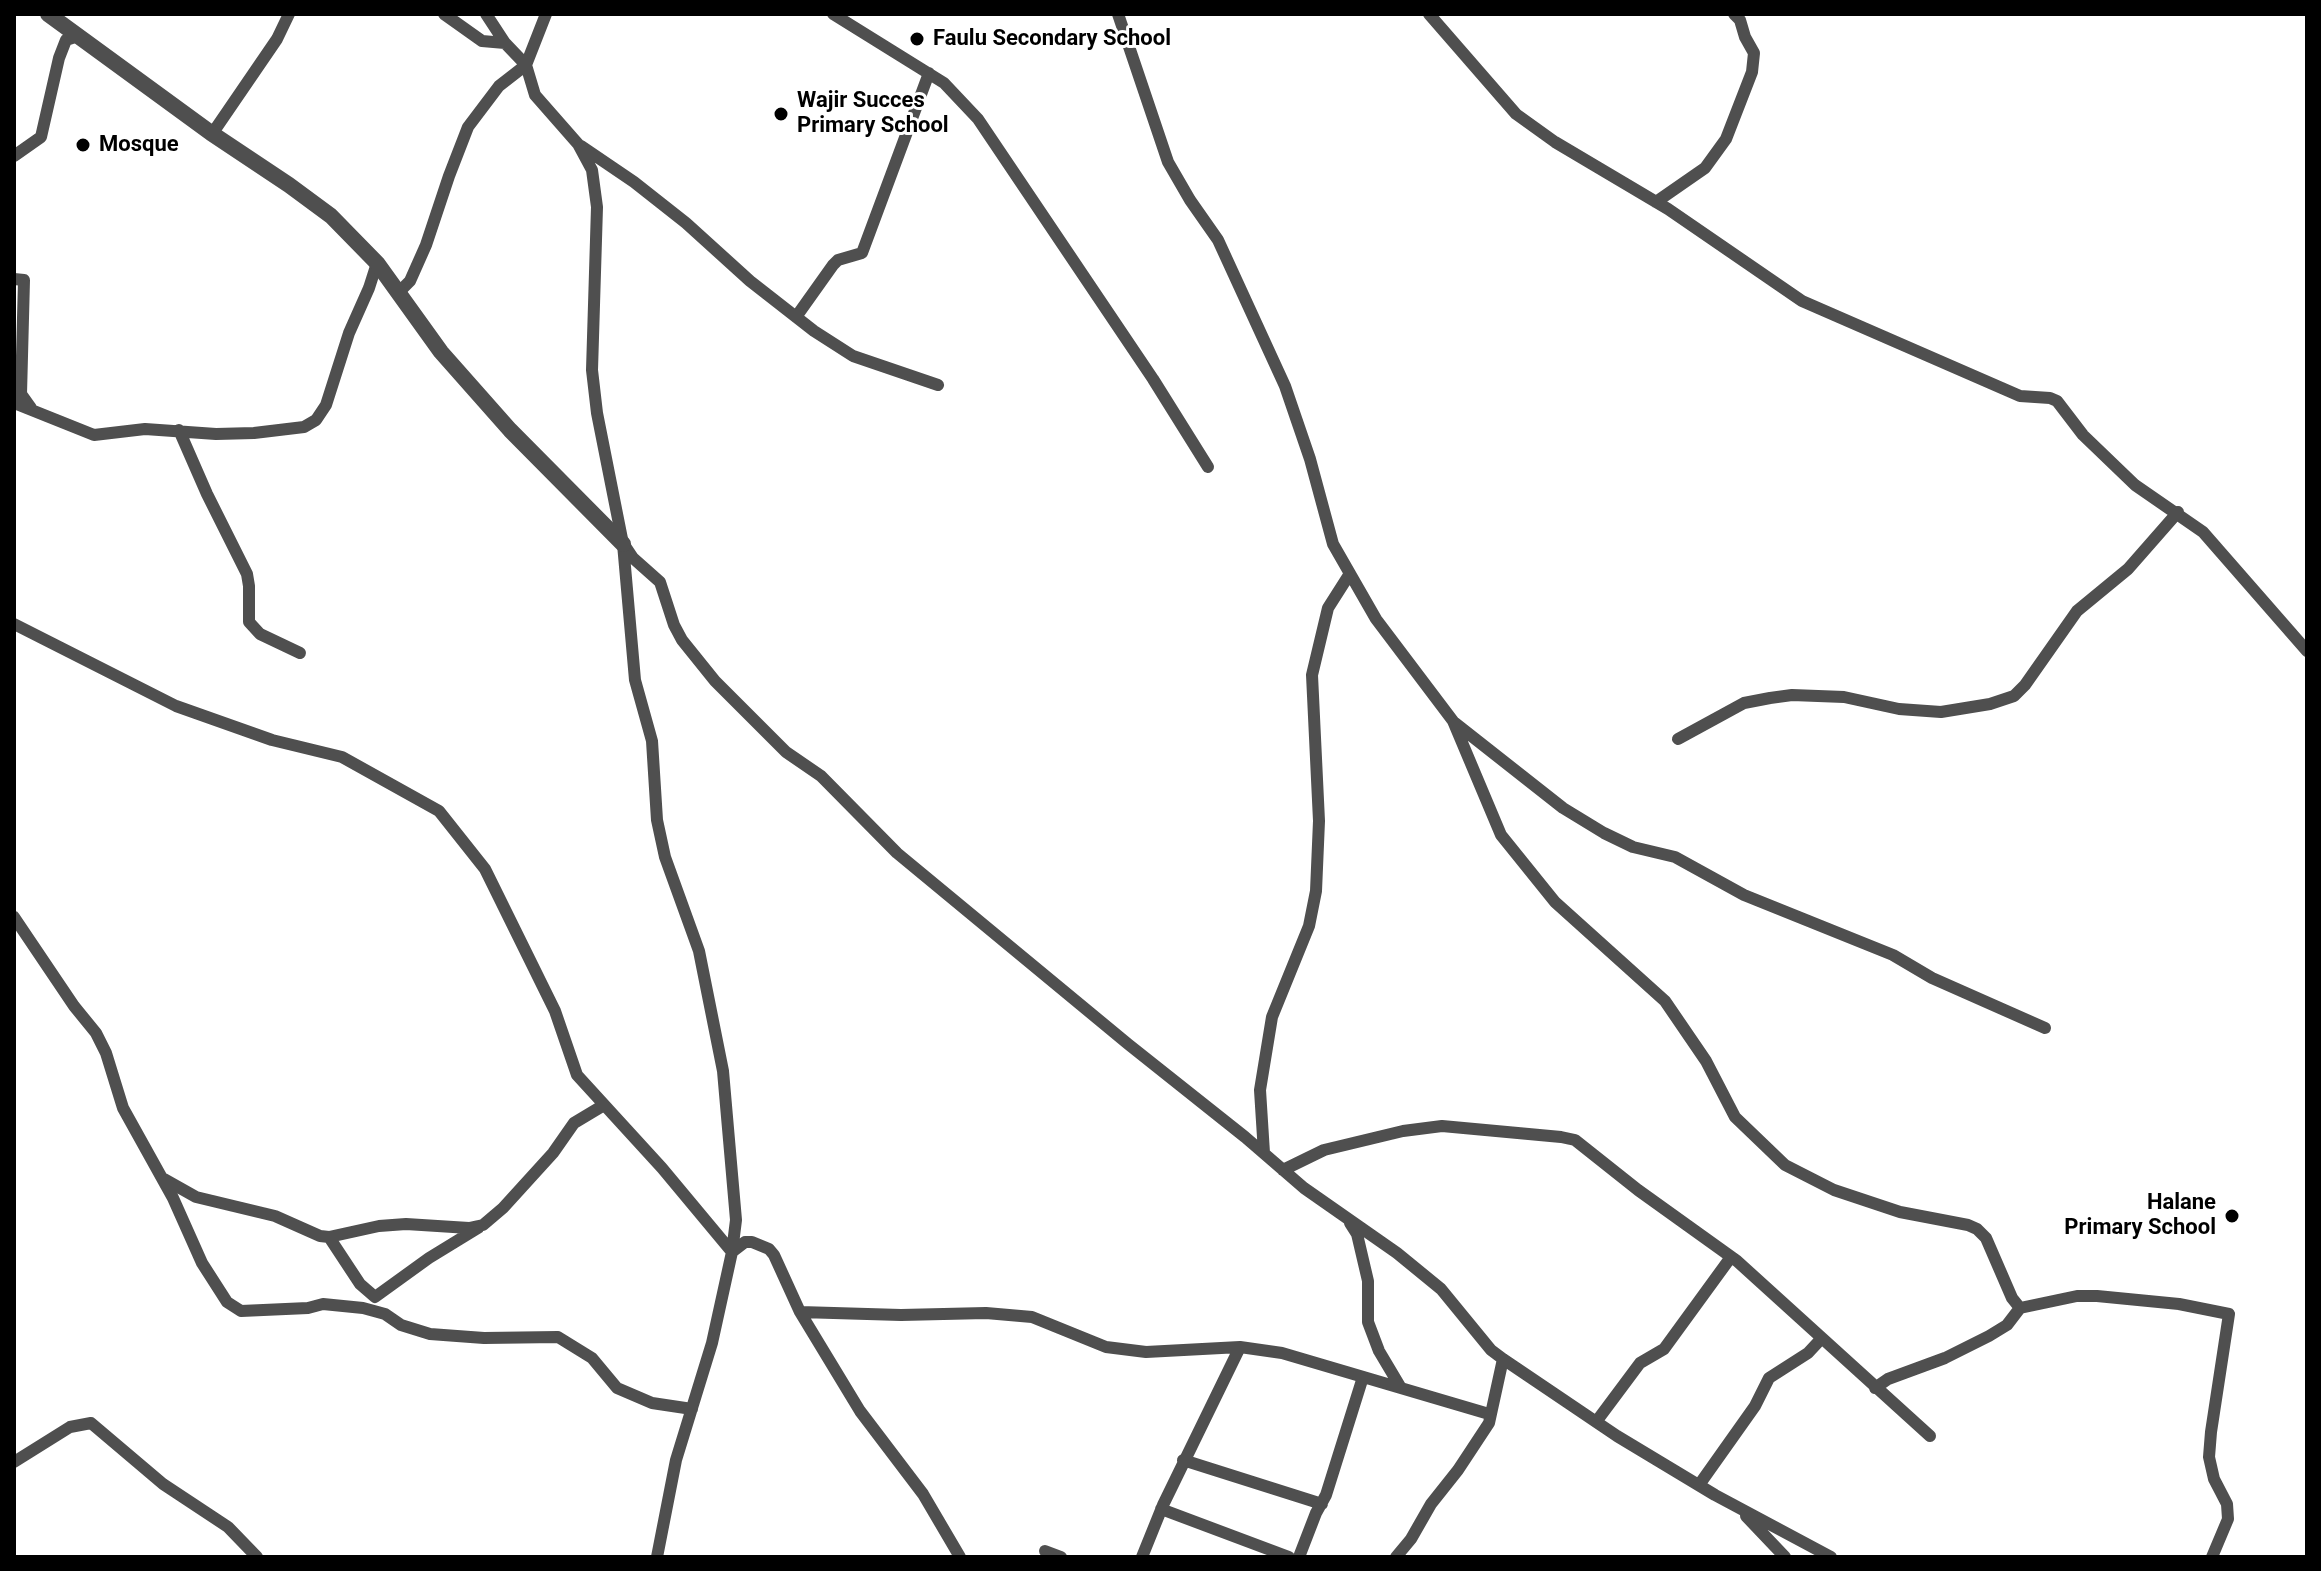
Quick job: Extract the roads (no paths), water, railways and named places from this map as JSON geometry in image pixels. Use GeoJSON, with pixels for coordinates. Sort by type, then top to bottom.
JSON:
{"type":"FeatureCollection","features":[{"type":"Feature","properties":{"kind":"street"},"geometry":{"type":"LineString","coordinates":[[48,14],[331,216],[377,263],[441,352],[510,430],[660,582],[682,640],[715,681],[760,729],[821,776],[897,853],[1283,1170],[1441,1289],[1491,1350],[1596,1422],[1699,1485],[1831,1557]]}},
{"type":"Feature","properties":{"kind":"street"},"geometry":{"type":"LineString","coordinates":[[212,134],[277,39],[289,14]]}},
{"type":"Feature","properties":{"kind":"street"},"geometry":{"type":"LineString","coordinates":[[444,14],[482,41],[505,43]]}},
{"type":"Feature","properties":{"kind":"street"},"geometry":{"type":"LineString","coordinates":[[486,14],[505,43],[526,65],[535,95],[578,144],[592,170],[597,207],[593,384],[623,544],[635,680],[652,741],[657,820],[665,857],[699,951],[723,1071],[736,1220],[732,1252],[712,1343],[676,1460],[657,1557]]}},
{"type":"Feature","properties":{"kind":"street"},"geometry":{"type":"LineString","coordinates":[[398,293],[410,281],[426,245],[468,127],[499,86],[526,65],[546,14]]}},
{"type":"Feature","properties":{"kind":"street"},"geometry":{"type":"LineString","coordinates":[[833,14],[929,73],[959,97],[978,119],[1153,379],[1208,467]]}},
{"type":"Feature","properties":{"kind":"street"},"geometry":{"type":"LineString","coordinates":[[1118,14],[1168,162],[1218,240],[1285,386],[1310,459],[1333,544],[1376,619],[1453,721],[1501,835],[1555,902],[1665,1001],[1706,1061],[1735,1117],[1785,1165],[1808,1179],[1900,1212],[1977,1229],[1986,1238],[2012,1298],[2020,1308]]}},
{"type":"Feature","properties":{"kind":"street"},"geometry":{"type":"LineString","coordinates":[[1429,14],[1516,114],[1555,142],[1656,202],[1802,301],[2020,396],[2057,401],[2083,435],[2135,485],[2203,532],[2307,651]]}},
{"type":"Feature","properties":{"kind":"street"},"geometry":{"type":"LineString","coordinates":[[1656,202],[1705,168],[1726,139],[1752,72],[1754,53],[1740,20],[1734,14]]}},
{"type":"Feature","properties":{"kind":"street"},"geometry":{"type":"LineString","coordinates":[[14,156],[41,137],[59,58],[66,40],[78,36]]}},
{"type":"Feature","properties":{"kind":"street"},"geometry":{"type":"LineString","coordinates":[[796,317],[838,260],[862,253],[929,73]]}},
{"type":"Feature","properties":{"kind":"street"},"geometry":{"type":"LineString","coordinates":[[578,144],[676,214],[750,281],[853,356],[938,385]]}},
{"type":"Feature","properties":{"kind":"street"},"geometry":{"type":"LineString","coordinates":[[14,403],[94,435],[145,429],[254,433],[304,427],[316,420],[326,405],[349,333],[377,263]]}},
{"type":"Feature","properties":{"kind":"street"},"geometry":{"type":"LineString","coordinates":[[14,279],[24,280],[21,394],[33,409]]}},
{"type":"Feature","properties":{"kind":"street"},"geometry":{"type":"LineString","coordinates":[[179,430],[247,574],[249,622],[260,634],[300,653]]}},
{"type":"Feature","properties":{"kind":"street"},"geometry":{"type":"LineString","coordinates":[[1678,739],[1744,703],[1792,695],[1844,697],[1899,709],[1941,712],[1990,704],[2014,696],[2077,611],[2128,569],[2178,512]]}},
{"type":"Feature","properties":{"kind":"street"},"geometry":{"type":"LineString","coordinates":[[1264,1153],[1260,1090],[1272,1017],[1309,926],[1316,891],[1319,821],[1312,675],[1328,608],[1349,575]]}},
{"type":"Feature","properties":{"kind":"street"},"geometry":{"type":"LineString","coordinates":[[14,624],[176,706],[272,740],[342,757],[439,811],[485,869],[555,1011],[577,1075],[732,1252]]}},
{"type":"Feature","properties":{"kind":"street"},"geometry":{"type":"LineString","coordinates":[[1453,721],[1563,808],[1604,833],[1633,847],[1675,857],[1744,895],[1893,955],[1932,978],[2045,1028]]}},
{"type":"Feature","properties":{"kind":"street"},"geometry":{"type":"LineString","coordinates":[[14,917],[96,1033],[106,1053],[123,1108],[202,1263],[227,1302],[241,1311],[308,1308],[323,1304],[363,1308],[430,1334],[484,1338],[558,1337],[592,1358],[617,1388],[652,1403],[692,1409]]}},
{"type":"Feature","properties":{"kind":"street"},"geometry":{"type":"LineString","coordinates":[[375,1297],[429,1258],[483,1225],[533,1175],[574,1123],[604,1105]]}},
{"type":"Feature","properties":{"kind":"street"},"geometry":{"type":"LineString","coordinates":[[1283,1170],[1324,1150],[1403,1131],[1442,1126],[1575,1140],[1731,1257],[1930,1436]]}},
{"type":"Feature","properties":{"kind":"street"},"geometry":{"type":"LineString","coordinates":[[161,1178],[196,1197],[275,1216],[329,1237],[379,1226],[406,1224],[469,1228],[483,1225]]}},
{"type":"Feature","properties":{"kind":"street"},"geometry":{"type":"LineString","coordinates":[[1338,1212],[1354,1226],[1357,1234],[1368,1281],[1368,1322],[1379,1351],[1401,1388]]}},
{"type":"Feature","properties":{"kind":"street"},"geometry":{"type":"LineString","coordinates":[[329,1237],[360,1284],[375,1297],[385,1314]]}},
{"type":"Feature","properties":{"kind":"street"},"geometry":{"type":"LineString","coordinates":[[732,1252],[745,1242],[769,1249],[800,1312],[860,1411],[923,1494],[960,1557]]}},
{"type":"Feature","properties":{"kind":"street"},"geometry":{"type":"LineString","coordinates":[[1596,1422],[1640,1363],[1664,1349],[1731,1257]]}},
{"type":"Feature","properties":{"kind":"street"},"geometry":{"type":"LineString","coordinates":[[1875,1388],[1888,1379],[1945,1358],[1989,1336],[2007,1325],[2020,1308],[2077,1296],[2179,1304],[2229,1314],[2209,1457],[2214,1479],[2227,1504],[2228,1519],[2212,1557]]}},
{"type":"Feature","properties":{"kind":"street"},"geometry":{"type":"LineString","coordinates":[[800,1312],[901,1315],[986,1313],[1032,1317],[1106,1347],[1146,1352],[1240,1347],[1282,1353],[1489,1414]]}},
{"type":"Feature","properties":{"kind":"street"},"geometry":{"type":"LineString","coordinates":[[1699,1485],[1752,1410],[1769,1378],[1808,1353],[1821,1339]]}},
{"type":"Feature","properties":{"kind":"street"},"geometry":{"type":"LineString","coordinates":[[1142,1557],[1183,1460],[1240,1347]]}},
{"type":"Feature","properties":{"kind":"street"},"geometry":{"type":"LineString","coordinates":[[1396,1557],[1489,1423],[1503,1359]]}},
{"type":"Feature","properties":{"kind":"street"},"geometry":{"type":"LineString","coordinates":[[1299,1557],[1322,1504],[1363,1377]]}},
{"type":"Feature","properties":{"kind":"street"},"geometry":{"type":"LineString","coordinates":[[14,1462],[70,1427],[91,1423],[163,1484],[228,1527],[257,1557]]}},
{"type":"Feature","properties":{"kind":"street"},"geometry":{"type":"LineString","coordinates":[[1183,1460],[1322,1504]]}},
{"type":"Feature","properties":{"kind":"street"},"geometry":{"type":"LineString","coordinates":[[1737,1507],[1785,1557]]}},
{"type":"Feature","properties":{"kind":"street"},"geometry":{"type":"LineString","coordinates":[[1161,1509],[1289,1557]]}},
{"type":"Feature","properties":{"kind":"street"},"geometry":{"type":"LineString","coordinates":[[1045,1551],[1061,1557]]}},
{"type":"Feature","properties":{"kind":"place","name":"Faulu Secondary School"},"geometry":{"type":"Point","coordinates":[917,39]}},
{"type":"Feature","properties":{"kind":"place","name":"Wajir Succes Primary School"},"geometry":{"type":"Point","coordinates":[781,114]}},
{"type":"Feature","properties":{"kind":"place","name":"Mosque"},"geometry":{"type":"Point","coordinates":[83,145]}},
{"type":"Feature","properties":{"kind":"place","name":"Halane Primary School"},"geometry":{"type":"Point","coordinates":[2232,1216]}}]}
